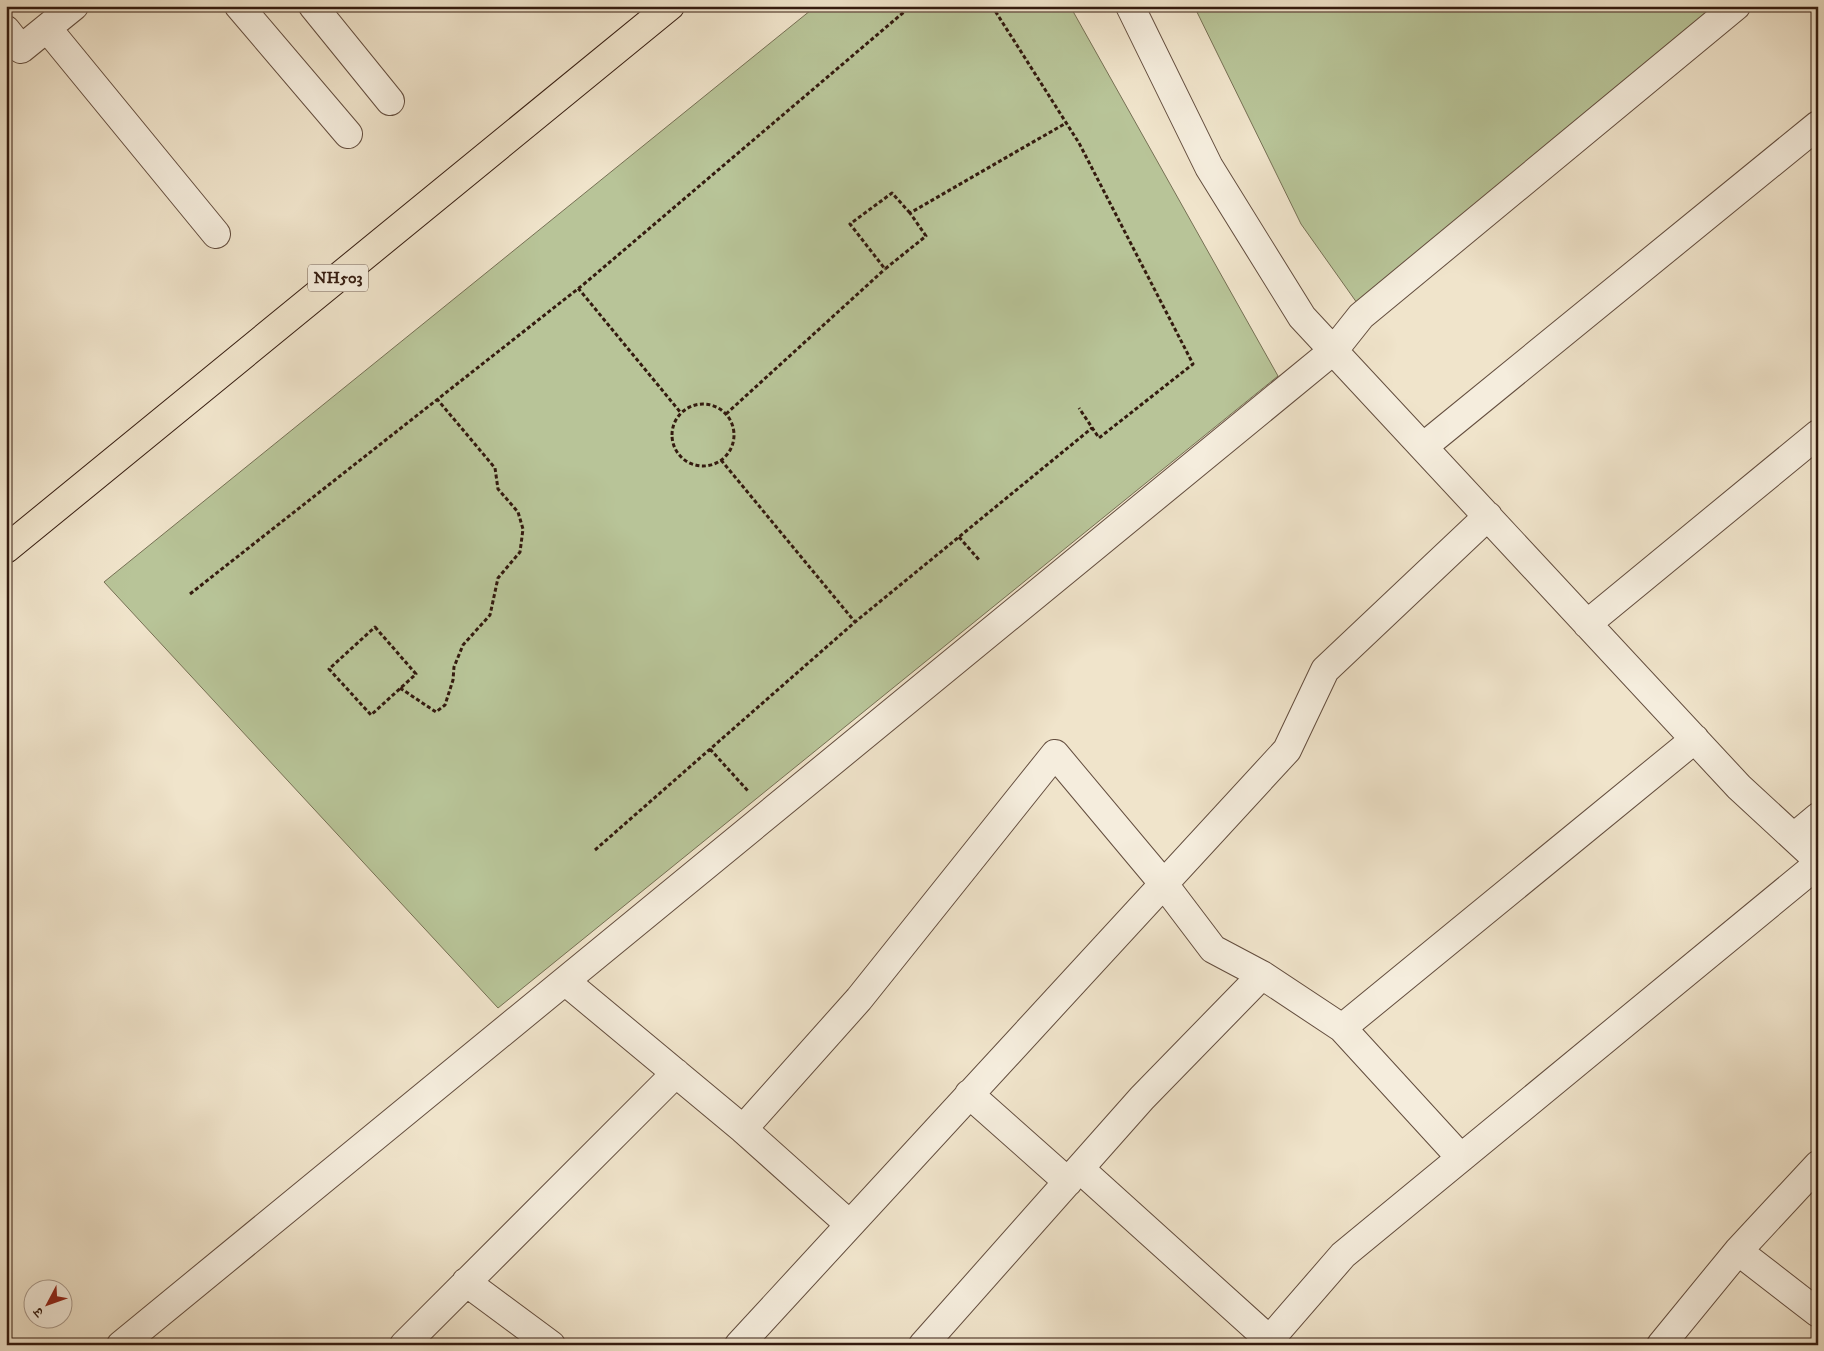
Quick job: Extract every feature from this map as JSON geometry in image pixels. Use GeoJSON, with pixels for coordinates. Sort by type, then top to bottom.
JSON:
{"type":"FeatureCollection","features":[{"type":"Feature","properties":{"kind":"highway","name":"NH503"},"geometry":{"type":"LineString","coordinates":[[6,549],[670,6]]}},
{"type":"Feature","properties":{"kind":"street"},"geometry":{"type":"LineString","coordinates":[[6,30],[22,49],[74,6]]}},
{"type":"Feature","properties":{"kind":"street"},"geometry":{"type":"LineString","coordinates":[[239,6],[348,134]]}},
{"type":"Feature","properties":{"kind":"street"},"geometry":{"type":"LineString","coordinates":[[313,6],[390,101]]}},
{"type":"Feature","properties":{"kind":"street"},"geometry":{"type":"LineString","coordinates":[[1130,6],[1210,167],[1302,316],[1738,787],[1818,860]]}},
{"type":"Feature","properties":{"kind":"street"},"geometry":{"type":"LineString","coordinates":[[121,1345],[1334,350],[1361,316],[1736,6]]}},
{"type":"Feature","properties":{"kind":"street"},"geometry":{"type":"LineString","coordinates":[[47,28],[216,234]]}},
{"type":"Feature","properties":{"kind":"street"},"geometry":{"type":"LineString","coordinates":[[1424,447],[1818,124]]}},
{"type":"Feature","properties":{"kind":"street"},"geometry":{"type":"LineString","coordinates":[[1587,624],[1818,434]]}},
{"type":"Feature","properties":{"kind":"street"},"geometry":{"type":"LineString","coordinates":[[739,1345],[1287,750],[1325,670],[1488,516]]}},
{"type":"Feature","properties":{"kind":"street"},"geometry":{"type":"LineString","coordinates":[[1342,1028],[1694,739]]}},
{"type":"Feature","properties":{"kind":"street"},"geometry":{"type":"LineString","coordinates":[[743,1129],[859,999],[1055,754],[1163,883],[1213,949],[1262,975],[1342,1028],[1461,1158]]}},
{"type":"Feature","properties":{"kind":"street"},"geometry":{"type":"LineString","coordinates":[[1794,837],[1818,817]]}},
{"type":"Feature","properties":{"kind":"street"},"geometry":{"type":"LineString","coordinates":[[969,1094],[1074,1176],[1270,1343],[1343,1255],[1818,864]]}},
{"type":"Feature","properties":{"kind":"street"},"geometry":{"type":"LineString","coordinates":[[924,1345],[1142,1098],[1262,975]]}},
{"type":"Feature","properties":{"kind":"street"},"geometry":{"type":"LineString","coordinates":[[565,981],[743,1129],[849,1224]]}},
{"type":"Feature","properties":{"kind":"street"},"geometry":{"type":"LineString","coordinates":[[404,1345],[676,1073]]}},
{"type":"Feature","properties":{"kind":"street"},"geometry":{"type":"LineString","coordinates":[[1661,1345],[1738,1251],[1818,1165]]}},
{"type":"Feature","properties":{"kind":"street"},"geometry":{"type":"LineString","coordinates":[[1738,1251],[1818,1313]]}},
{"type":"Feature","properties":{"kind":"street"},"geometry":{"type":"LineString","coordinates":[[466,1282],[551,1345]]}},
{"type":"Feature","properties":{"kind":"path"},"geometry":{"type":"LineString","coordinates":[[190,594],[578,288],[911,6]]}},
{"type":"Feature","properties":{"kind":"path"},"geometry":{"type":"LineString","coordinates":[[992,6],[1079,143],[1193,364],[1099,438],[1079,408]]}},
{"type":"Feature","properties":{"kind":"path"},"geometry":{"type":"LineString","coordinates":[[910,213],[1066,124]]}},
{"type":"Feature","properties":{"kind":"path"},"geometry":{"type":"LineString","coordinates":[[726,414],[886,269],[926,236],[910,213],[892,193],[850,224],[886,269]]}},
{"type":"Feature","properties":{"kind":"path"},"geometry":{"type":"LineString","coordinates":[[578,288],[682,413]]}},
{"type":"Feature","properties":{"kind":"path"},"geometry":{"type":"LineString","coordinates":[[400,688],[436,712],[445,705],[453,680],[454,667],[463,645],[490,616],[498,578],[520,552],[523,529],[518,512],[498,489],[496,468],[437,400]]}},
{"type":"Feature","properties":{"kind":"path"},"geometry":{"type":"LineString","coordinates":[[699,404],[718,408],[726,414],[731,423],[733,443],[729,453],[722,460],[712,465],[690,464],[682,458],[675,449],[672,440],[675,421],[682,413],[699,404]]}},
{"type":"Feature","properties":{"kind":"path"},"geometry":{"type":"LineString","coordinates":[[595,850],[855,622],[1092,428]]}},
{"type":"Feature","properties":{"kind":"path"},"geometry":{"type":"LineString","coordinates":[[722,460],[855,622]]}},
{"type":"Feature","properties":{"kind":"path"},"geometry":{"type":"LineString","coordinates":[[959,537],[980,561]]}},
{"type":"Feature","properties":{"kind":"path"},"geometry":{"type":"LineString","coordinates":[[375,627],[416,674],[400,688],[371,715],[329,669],[375,627]]}},
{"type":"Feature","properties":{"kind":"path"},"geometry":{"type":"LineString","coordinates":[[710,749],[769,814]]}},
{"type":"Feature","properties":{"kind":"green space"},"geometry":{"type":"Polygon","coordinates":[[[816,6],[1070,6],[1278,376],[498,1008],[104,582],[816,6]]]}},
{"type":"Feature","properties":{"kind":"green space"},"geometry":{"type":"Polygon","coordinates":[[[1194,6],[1746,6],[1362,310],[1301,224],[1194,6]]]}}]}
